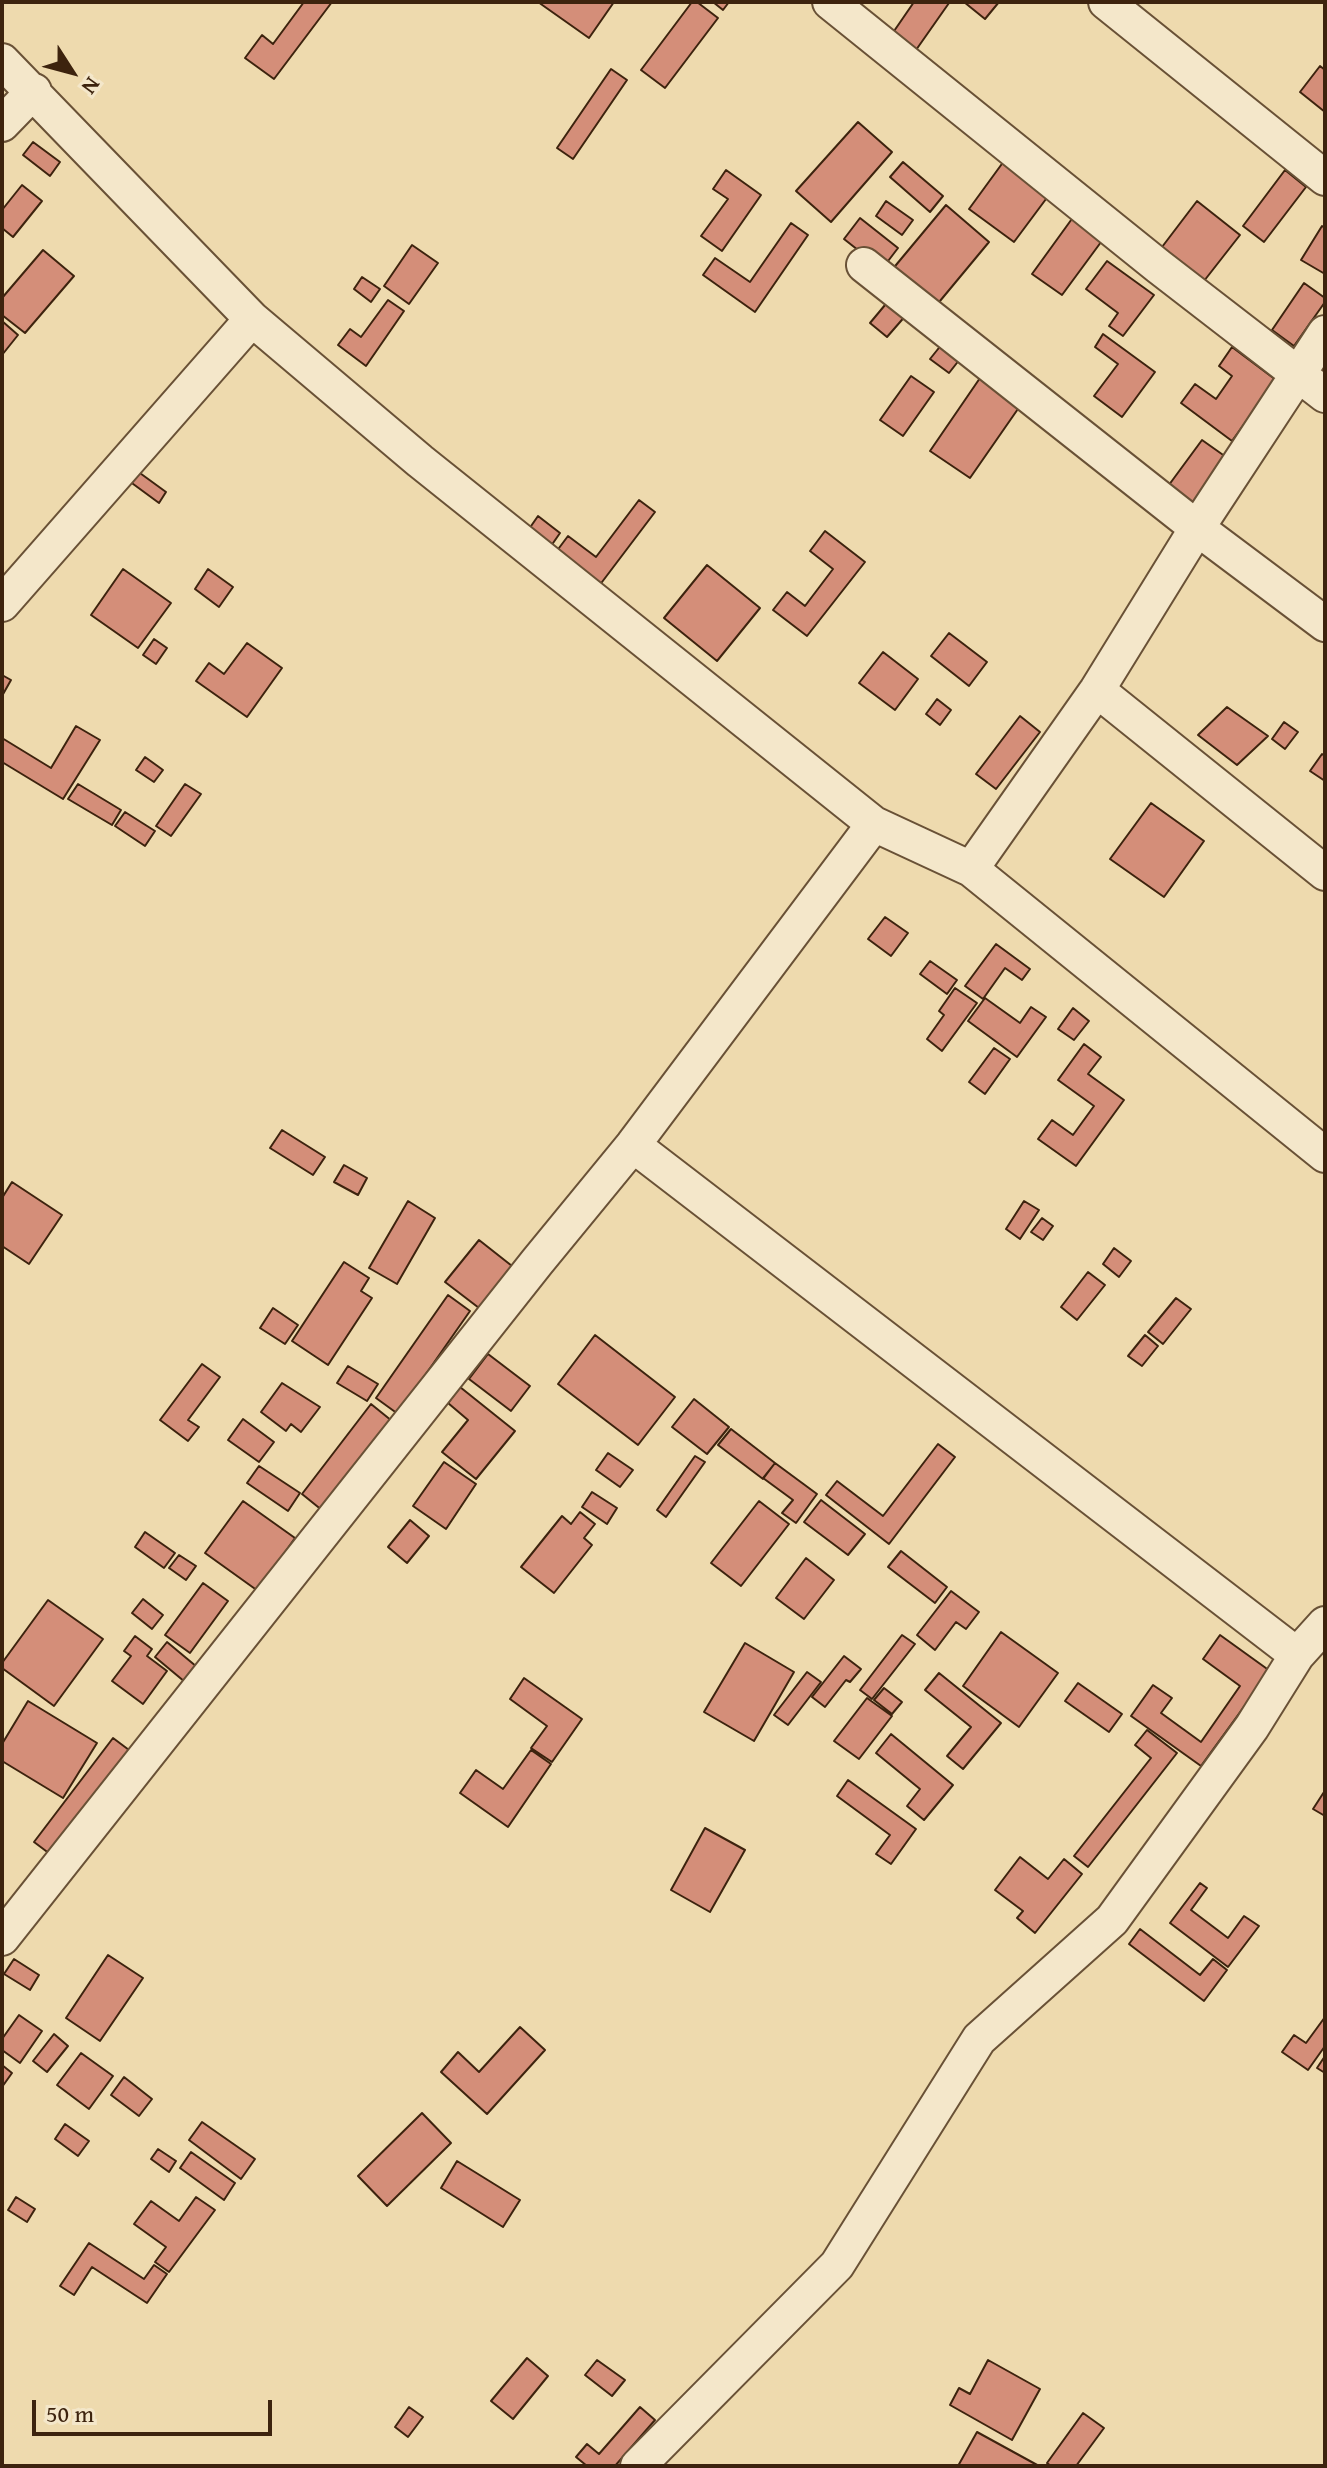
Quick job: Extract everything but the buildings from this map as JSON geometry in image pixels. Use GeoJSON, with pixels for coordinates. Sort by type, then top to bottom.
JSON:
{"type":"FeatureCollection","features":[{"type":"Feature","properties":{"kind":"street"},"geometry":{"type":"LineString","coordinates":[[830,2],[1158,266],[1312,384]]}},
{"type":"Feature","properties":{"kind":"street"},"geometry":{"type":"LineString","coordinates":[[1106,2],[1325,178]]}},
{"type":"Feature","properties":{"kind":"street"},"geometry":{"type":"LineString","coordinates":[[2,61],[252,319],[420,461],[874,824],[971,869],[1325,1155]]}},
{"type":"Feature","properties":{"kind":"street"},"geometry":{"type":"LineString","coordinates":[[2,124],[34,91]]}},
{"type":"Feature","properties":{"kind":"street"},"geometry":{"type":"LineString","coordinates":[[864,265],[1197,528],[1325,624]]}},
{"type":"Feature","properties":{"kind":"street"},"geometry":{"type":"LineString","coordinates":[[2,604],[252,319]]}},
{"type":"Feature","properties":{"kind":"street"},"geometry":{"type":"LineString","coordinates":[[971,869],[1097,690],[1197,528],[1312,384],[1325,333]]}},
{"type":"Feature","properties":{"kind":"street"},"geometry":{"type":"LineString","coordinates":[[1097,690],[1325,873]]}},
{"type":"Feature","properties":{"kind":"street"},"geometry":{"type":"LineString","coordinates":[[2,1938],[633,1145],[874,824]]}},
{"type":"Feature","properties":{"kind":"street"},"geometry":{"type":"LineString","coordinates":[[633,1145],[1297,1655]]}},
{"type":"Feature","properties":{"kind":"street"},"geometry":{"type":"LineString","coordinates":[[638,2466],[837,2265],[979,2039],[1112,1920],[1252,1727],[1297,1655],[1325,1624]]}}]}
